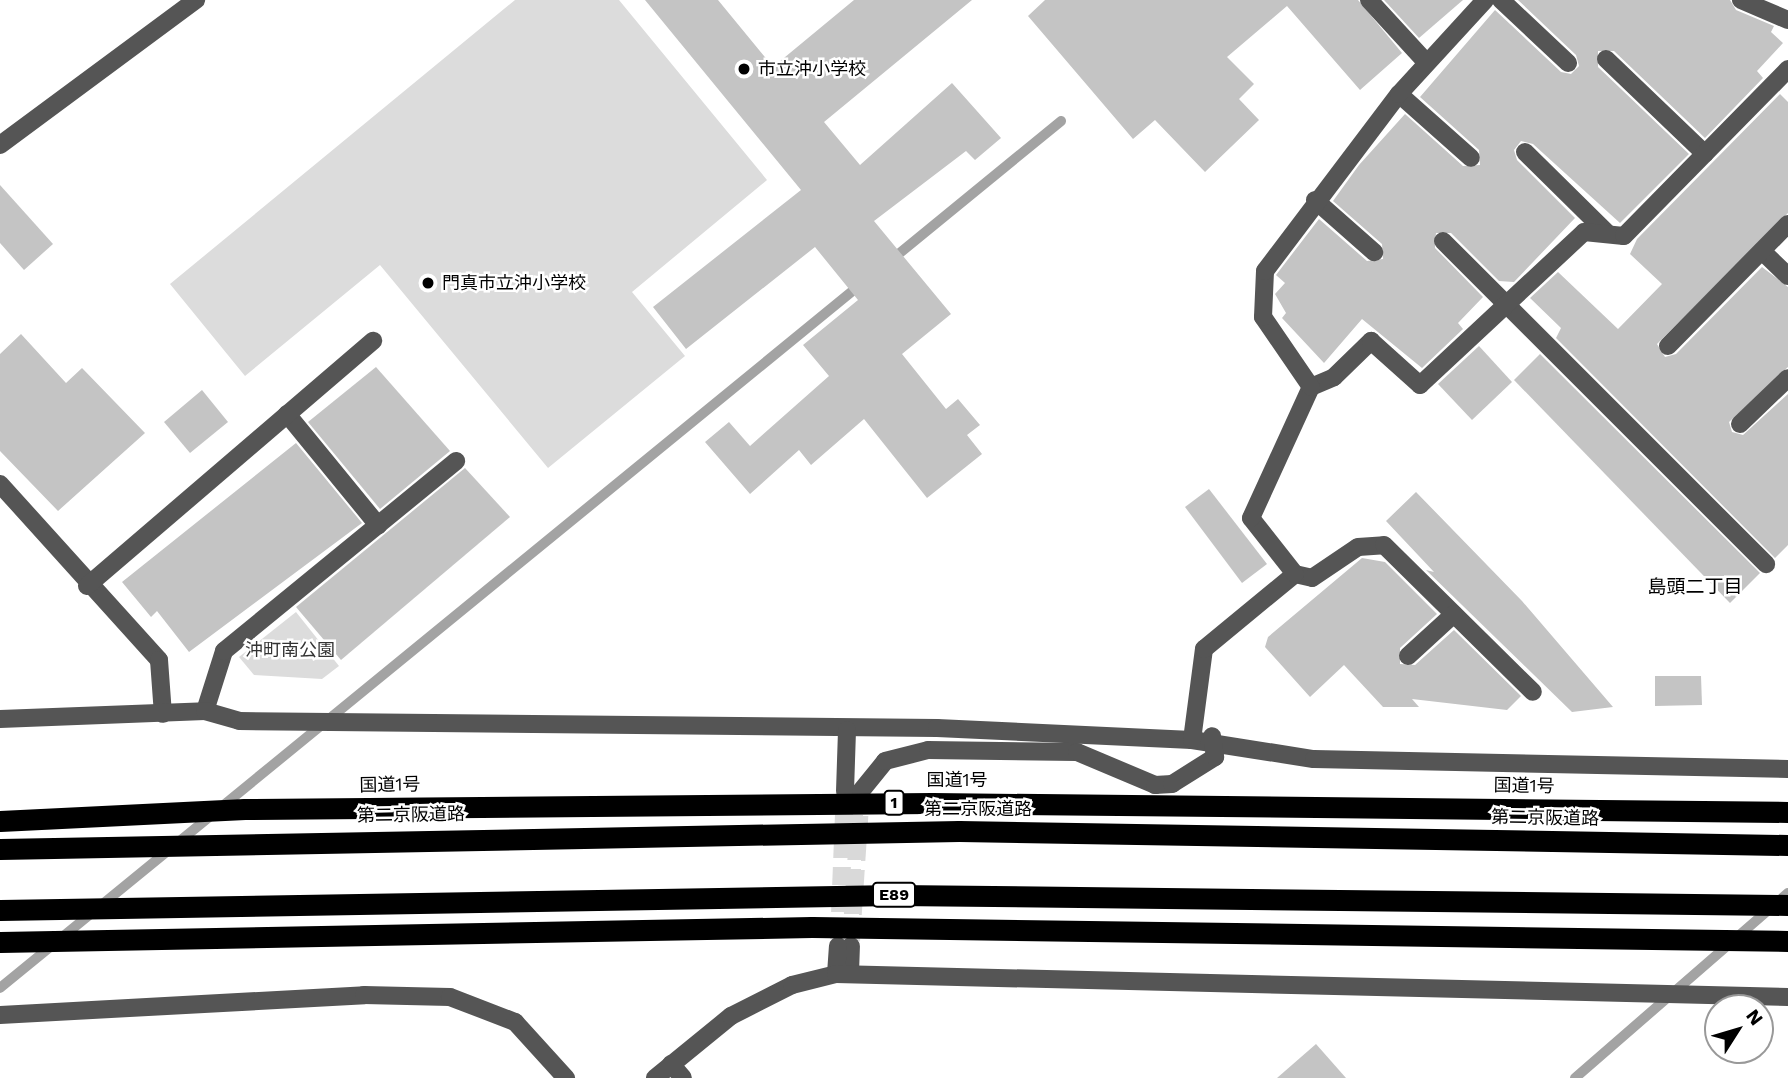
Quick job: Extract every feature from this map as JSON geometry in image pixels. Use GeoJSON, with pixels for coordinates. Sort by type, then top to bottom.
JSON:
{"type":"FeatureCollection","features":[{"type":"Feature","properties":{"kind":"highway","name":"国道1号"},"geometry":{"type":"LineString","coordinates":[[0,821],[245,809],[932,803],[1788,812]]}},
{"type":"Feature","properties":{"kind":"highway","name":"第二京阪道路"},"geometry":{"type":"LineString","coordinates":[[0,849],[959,831],[1788,845]]}},
{"type":"Feature","properties":{"kind":"highway","name":"E89"},"geometry":{"type":"LineString","coordinates":[[0,910],[895,895],[1788,905]]}},
{"type":"Feature","properties":{"kind":"highway"},"geometry":{"type":"LineString","coordinates":[[0,942],[812,927],[1788,941]]}},
{"type":"Feature","properties":{"kind":"street"},"geometry":{"type":"LineString","coordinates":[[0,145],[196,0]]}},
{"type":"Feature","properties":{"kind":"street"},"geometry":{"type":"LineString","coordinates":[[1369,0],[1426,62]]}},
{"type":"Feature","properties":{"kind":"street"},"geometry":{"type":"LineString","coordinates":[[1311,387],[1277,345],[1261,299],[1271,257],[1399,94],[1485,0]]}},
{"type":"Feature","properties":{"kind":"street"},"geometry":{"type":"LineString","coordinates":[[1501,0],[1568,63]]}},
{"type":"Feature","properties":{"kind":"street"},"geometry":{"type":"LineString","coordinates":[[1741,0],[1788,20]]}},
{"type":"Feature","properties":{"kind":"street"},"geometry":{"type":"LineString","coordinates":[[1606,59],[1704,153]]}},
{"type":"Feature","properties":{"kind":"street"},"geometry":{"type":"LineString","coordinates":[[1533,692],[1384,545],[1358,547],[1312,578],[1295,574],[1251,517],[1311,387],[1334,377],[1371,341],[1419,385],[1508,307],[1584,232],[1624,236],[1788,69]]}},
{"type":"Feature","properties":{"kind":"street"},"geometry":{"type":"LineString","coordinates":[[1399,94],[1471,158]]}},
{"type":"Feature","properties":{"kind":"street"},"geometry":{"type":"LineString","coordinates":[[1525,152],[1607,233]]}},
{"type":"Feature","properties":{"kind":"street"},"geometry":{"type":"LineString","coordinates":[[1314,200],[1374,252]]}},
{"type":"Feature","properties":{"kind":"street"},"geometry":{"type":"LineString","coordinates":[[1668,346],[1788,224]]}},
{"type":"Feature","properties":{"kind":"street"},"geometry":{"type":"LineString","coordinates":[[1443,241],[1766,564]]}},
{"type":"Feature","properties":{"kind":"street"},"geometry":{"type":"LineString","coordinates":[[1762,251],[1788,276]]}},
{"type":"Feature","properties":{"kind":"street"},"geometry":{"type":"LineString","coordinates":[[87,586],[373,341]]}},
{"type":"Feature","properties":{"kind":"street"},"geometry":{"type":"LineString","coordinates":[[1740,424],[1788,378]]}},
{"type":"Feature","properties":{"kind":"street"},"geometry":{"type":"LineString","coordinates":[[287,414],[378,525]]}},
{"type":"Feature","properties":{"kind":"street"},"geometry":{"type":"LineString","coordinates":[[205,711],[224,651],[456,461]]}},
{"type":"Feature","properties":{"kind":"street"},"geometry":{"type":"LineString","coordinates":[[0,484],[87,586],[159,660],[163,713]]}},
{"type":"Feature","properties":{"kind":"street"},"geometry":{"type":"LineString","coordinates":[[1192,740],[1204,649],[1295,574]]}},
{"type":"Feature","properties":{"kind":"street"},"geometry":{"type":"LineString","coordinates":[[1408,656],[1454,614]]}},
{"type":"Feature","properties":{"kind":"street"},"geometry":{"type":"LineString","coordinates":[[0,719],[205,711],[239,721],[847,730],[1192,740],[1314,759],[1788,769]]}},
{"type":"Feature","properties":{"kind":"street"},"geometry":{"type":"LineString","coordinates":[[1197,716],[1217,744]]}},
{"type":"Feature","properties":{"kind":"street"},"geometry":{"type":"LineString","coordinates":[[847,730],[853,791],[886,761],[928,750],[1077,752],[1155,785],[1172,784],[1204,769],[1217,744]]}},
{"type":"Feature","properties":{"kind":"street"},"geometry":{"type":"LineString","coordinates":[[843,973],[845,946]]}},
{"type":"Feature","properties":{"kind":"street"},"geometry":{"type":"LineString","coordinates":[[655,1078],[730,1016],[792,985],[843,973],[890,979],[1788,997]]}},
{"type":"Feature","properties":{"kind":"street"},"geometry":{"type":"LineString","coordinates":[[0,1015],[364,995],[450,996],[515,1022],[566,1078]]}},
{"type":"Feature","properties":{"kind":"street"},"geometry":{"type":"LineString","coordinates":[[670,1064],[683,1078]]}},
{"type":"Feature","properties":{"kind":"green space"},"geometry":{"type":"Polygon","coordinates":[[[515,0],[619,0],[767,180],[632,292],[685,356],[548,468],[380,265],[245,376],[170,284],[515,0]]]}},
{"type":"Feature","properties":{"kind":"green space","name":"沖町南公園"},"geometry":{"type":"Polygon","coordinates":[[[296,612],[339,666],[322,679],[254,675],[239,657],[296,612]]]}},
{"type":"Feature","properties":{"kind":"building"},"geometry":{"type":"Polygon","coordinates":[[[645,0],[718,0],[773,67],[854,0],[972,0],[824,122],[860,165],[952,83],[1001,138],[975,160],[966,151],[874,221],[951,314],[902,354],[946,409],[958,399],[980,425],[967,435],[982,454],[927,498],[864,419],[811,465],[799,450],[750,494],[705,442],[729,422],[750,446],[829,376],[803,345],[858,300],[815,247],[686,349],[653,307],[801,190],[645,0]]]}},
{"type":"Feature","properties":{"kind":"building"},"geometry":{"type":"Polygon","coordinates":[[[1045,0],[1358,0],[1402,53],[1360,90],[1287,6],[1227,57],[1254,84],[1239,99],[1259,120],[1205,172],[1155,120],[1133,139],[1028,16],[1045,0]]]}},
{"type":"Feature","properties":{"kind":"building"},"geometry":{"type":"Polygon","coordinates":[[[1384,0],[1463,0],[1419,38],[1384,0]]]}},
{"type":"Feature","properties":{"kind":"building"},"geometry":{"type":"Polygon","coordinates":[[[1518,0],[1730,0],[1736,10],[1774,26],[1771,32],[1783,43],[1757,71],[1763,78],[1705,138],[1614,51],[1598,51],[1598,67],[1689,154],[1620,223],[1533,144],[1521,141],[1514,150],[1517,160],[1575,218],[1514,282],[1499,281],[1451,233],[1436,233],[1435,248],[1483,297],[1458,323],[1463,329],[1422,368],[1362,319],[1324,363],[1282,318],[1286,313],[1275,294],[1285,283],[1276,275],[1319,219],[1367,261],[1383,259],[1382,244],[1333,201],[1359,165],[1405,114],[1463,166],[1480,165],[1479,150],[1420,97],[1495,10],[1561,72],[1571,74],[1579,66],[1576,55],[1518,0]]]}},
{"type":"Feature","properties":{"kind":"building"},"geometry":{"type":"Polygon","coordinates":[[[1780,94],[1788,102],[1788,213],[1657,344],[1665,357],[1676,354],[1762,267],[1788,287],[1788,367],[1729,422],[1732,432],[1743,435],[1788,394],[1788,545],[1775,558],[1556,338],[1561,328],[1530,298],[1558,272],[1618,329],[1662,284],[1630,254],[1637,239],[1780,94]]]}},
{"type":"Feature","properties":{"kind":"building"},"geometry":{"type":"Polygon","coordinates":[[[0,185],[53,244],[24,270],[0,243],[0,185]]]}},
{"type":"Feature","properties":{"kind":"building"},"geometry":{"type":"Polygon","coordinates":[[[21,334],[66,383],[82,368],[145,433],[58,511],[0,451],[0,354],[21,334]]]}},
{"type":"Feature","properties":{"kind":"building"},"geometry":{"type":"Polygon","coordinates":[[[1479,346],[1512,382],[1472,420],[1438,384],[1479,346]]]}},
{"type":"Feature","properties":{"kind":"building"},"geometry":{"type":"Polygon","coordinates":[[[1540,354],[1760,573],[1730,603],[1514,380],[1540,354]]]}},
{"type":"Feature","properties":{"kind":"building"},"geometry":{"type":"Polygon","coordinates":[[[376,367],[450,451],[380,509],[308,422],[376,367]]]}},
{"type":"Feature","properties":{"kind":"building"},"geometry":{"type":"Polygon","coordinates":[[[202,390],[228,422],[190,453],[164,422],[202,390]]]}},
{"type":"Feature","properties":{"kind":"building"},"geometry":{"type":"Polygon","coordinates":[[[296,443],[362,523],[189,652],[157,611],[151,617],[122,582],[296,443]]]}},
{"type":"Feature","properties":{"kind":"building"},"geometry":{"type":"Polygon","coordinates":[[[465,468],[510,517],[341,660],[296,607],[465,468]]]}},
{"type":"Feature","properties":{"kind":"building"},"geometry":{"type":"Polygon","coordinates":[[[1209,489],[1267,564],[1242,583],[1185,507],[1209,489]]]}},
{"type":"Feature","properties":{"kind":"building"},"geometry":{"type":"Polygon","coordinates":[[[1416,492],[1522,601],[1613,707],[1572,712],[1426,570],[1434,572],[1386,521],[1416,492]]]}},
{"type":"Feature","properties":{"kind":"building"},"geometry":{"type":"Polygon","coordinates":[[[1362,558],[1385,562],[1437,614],[1400,648],[1400,664],[1415,665],[1454,630],[1521,696],[1507,710],[1412,699],[1419,707],[1383,707],[1344,665],[1310,697],[1265,647],[1268,637],[1362,558]]]}},
{"type":"Feature","properties":{"kind":"building"},"geometry":{"type":"Polygon","coordinates":[[[1655,676],[1701,676],[1702,705],[1655,706],[1655,676]]]}},
{"type":"Feature","properties":{"kind":"building"},"geometry":{"type":"Polygon","coordinates":[[[1316,1044],[1346,1078],[1277,1078],[1316,1044]]]}},
{"type":"Feature","properties":{"kind":"waterway"},"geometry":{"type":"LineString","coordinates":[[890,261],[1061,121]]}},
{"type":"Feature","properties":{"kind":"waterway"},"geometry":{"type":"LineString","coordinates":[[0,988],[861,284]]}},
{"type":"Feature","properties":{"kind":"waterway"},"geometry":{"type":"LineString","coordinates":[[1575,1078],[1788,893]]}},
{"type":"Feature","properties":{"kind":"tunnel"},"geometry":{"type":"LineString","coordinates":[[851,941],[861,791]]}},
{"type":"Feature","properties":{"kind":"tunnel"},"geometry":{"type":"LineString","coordinates":[[839,939],[845,792]]}},
{"type":"Feature","properties":{"kind":"place","name":"市立沖小学校"},"geometry":{"type":"Point","coordinates":[744,69]}},
{"type":"Feature","properties":{"kind":"place","name":"門真市立沖小学校"},"geometry":{"type":"Point","coordinates":[428,283]}},
{"type":"Feature","properties":{"kind":"district","name":"島頭二丁目"},"geometry":{"type":"Point","coordinates":[1695,587]}}]}
